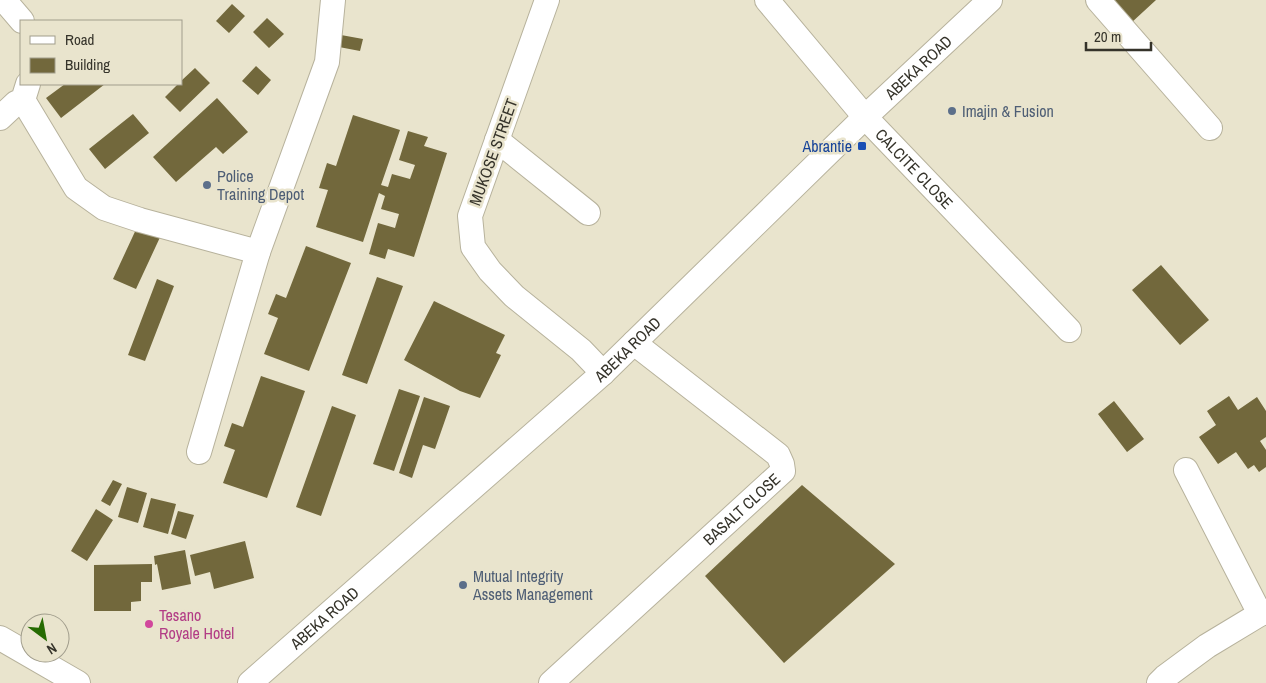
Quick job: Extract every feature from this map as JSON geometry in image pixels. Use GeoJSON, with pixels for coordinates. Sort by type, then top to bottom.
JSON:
{"type":"FeatureCollection","features":[{"type":"Feature","properties":{"kind":"street"},"geometry":{"type":"LineString","coordinates":[[4,0],[21,20]]}},
{"type":"Feature","properties":{"kind":"street"},"geometry":{"type":"LineString","coordinates":[[199,452],[258,252],[327,62],[333,0]]}},
{"type":"Feature","properties":{"kind":"street","name":"MUKOSE STREET"},"geometry":{"type":"LineString","coordinates":[[546,0],[470,216],[473,247],[490,271],[514,296],[581,350],[603,373]]}},
{"type":"Feature","properties":{"kind":"street","name":"CALCITE CLOSE"},"geometry":{"type":"LineString","coordinates":[[767,0],[865,117],[1070,330]]}},
{"type":"Feature","properties":{"kind":"street","name":"ABEKA ROAD"},"geometry":{"type":"LineString","coordinates":[[250,683],[603,373],[865,117],[990,0]]}},
{"type":"Feature","properties":{"kind":"street"},"geometry":{"type":"LineString","coordinates":[[1098,0],[1210,128]]}},
{"type":"Feature","properties":{"kind":"street"},"geometry":{"type":"LineString","coordinates":[[0,118],[25,92],[76,188],[104,208],[140,220],[258,252]]}},
{"type":"Feature","properties":{"kind":"street"},"geometry":{"type":"LineString","coordinates":[[497,140],[588,213]]}},
{"type":"Feature","properties":{"kind":"street","name":"BASALT CLOSE"},"geometry":{"type":"LineString","coordinates":[[551,683],[783,471],[778,455],[634,343]]}},
{"type":"Feature","properties":{"kind":"street"},"geometry":{"type":"LineString","coordinates":[[1159,683],[1207,646],[1263,613],[1186,470]]}},
{"type":"Feature","properties":{"kind":"street"},"geometry":{"type":"LineString","coordinates":[[0,638],[78,683]]}},
{"type":"Feature","properties":{"kind":"building"},"geometry":{"type":"Polygon","coordinates":[[[1110,0],[1156,0],[1131,23],[1110,0]]]}},
{"type":"Feature","properties":{"kind":"building"},"geometry":{"type":"Polygon","coordinates":[[[232,4],[245,16],[229,33],[216,21],[232,4]]]}},
{"type":"Feature","properties":{"kind":"building"},"geometry":{"type":"Polygon","coordinates":[[[267,18],[284,34],[269,48],[253,32],[267,18]]]}},
{"type":"Feature","properties":{"kind":"building"},"geometry":{"type":"Polygon","coordinates":[[[341,35],[363,39],[360,51],[339,47],[341,35]]]}},
{"type":"Feature","properties":{"kind":"building"},"geometry":{"type":"Polygon","coordinates":[[[256,66],[271,80],[258,95],[242,81],[256,66]]]}},
{"type":"Feature","properties":{"kind":"building"},"geometry":{"type":"Polygon","coordinates":[[[195,68],[210,83],[180,112],[165,97],[177,85],[182,85],[182,80],[195,68]]]}},
{"type":"Feature","properties":{"kind":"building"},"geometry":{"type":"Polygon","coordinates":[[[64,85],[104,85],[61,118],[46,98],[64,85]]]}},
{"type":"Feature","properties":{"kind":"building"},"geometry":{"type":"Polygon","coordinates":[[[217,98],[248,132],[223,154],[216,147],[176,182],[153,157],[217,98]]]}},
{"type":"Feature","properties":{"kind":"building"},"geometry":{"type":"Polygon","coordinates":[[[133,114],[149,133],[105,169],[89,149],[133,114]]]}},
{"type":"Feature","properties":{"kind":"building"},"geometry":{"type":"Polygon","coordinates":[[[353,115],[400,130],[381,185],[388,187],[392,174],[410,179],[415,165],[399,160],[408,131],[428,137],[424,146],[447,153],[414,257],[388,249],[385,259],[369,254],[378,223],[395,228],[399,214],[381,209],[385,196],[379,193],[363,242],[316,227],[328,190],[319,188],[327,163],[336,166],[353,115]]]}},
{"type":"Feature","properties":{"kind":"building"},"geometry":{"type":"Polygon","coordinates":[[[139,223],[162,233],[136,289],[113,279],[139,223]]]}},
{"type":"Feature","properties":{"kind":"building"},"geometry":{"type":"Polygon","coordinates":[[[306,246],[351,263],[309,371],[264,354],[278,318],[268,314],[276,294],[286,298],[306,246]]]}},
{"type":"Feature","properties":{"kind":"building"},"geometry":{"type":"Polygon","coordinates":[[[1161,265],[1209,320],[1180,345],[1132,290],[1161,265]]]}},
{"type":"Feature","properties":{"kind":"building"},"geometry":{"type":"Polygon","coordinates":[[[377,277],[403,286],[367,384],[342,375],[377,277]]]}},
{"type":"Feature","properties":{"kind":"building"},"geometry":{"type":"Polygon","coordinates":[[[157,279],[174,286],[145,361],[128,355],[157,279]]]}},
{"type":"Feature","properties":{"kind":"building"},"geometry":{"type":"Polygon","coordinates":[[[434,301],[505,335],[496,353],[501,355],[480,398],[460,391],[404,360],[434,301]]]}},
{"type":"Feature","properties":{"kind":"building"},"geometry":{"type":"Polygon","coordinates":[[[261,376],[305,391],[267,498],[223,483],[235,450],[224,446],[232,423],[243,427],[261,376]]]}},
{"type":"Feature","properties":{"kind":"building"},"geometry":{"type":"Polygon","coordinates":[[[399,389],[420,396],[394,471],[373,464],[399,389]]]}},
{"type":"Feature","properties":{"kind":"building"},"geometry":{"type":"Polygon","coordinates":[[[1229,396],[1238,410],[1257,397],[1266,411],[1266,437],[1260,441],[1266,450],[1266,467],[1259,472],[1254,465],[1248,469],[1236,452],[1218,464],[1199,437],[1216,425],[1207,411],[1229,396]]]}},
{"type":"Feature","properties":{"kind":"building"},"geometry":{"type":"Polygon","coordinates":[[[424,397],[450,406],[435,449],[423,445],[412,478],[399,473],[424,397]]]}},
{"type":"Feature","properties":{"kind":"building"},"geometry":{"type":"Polygon","coordinates":[[[1114,401],[1144,439],[1127,452],[1098,414],[1114,401]]]}},
{"type":"Feature","properties":{"kind":"building"},"geometry":{"type":"Polygon","coordinates":[[[332,406],[356,415],[321,516],[296,507],[332,406]]]}},
{"type":"Feature","properties":{"kind":"building"},"geometry":{"type":"Polygon","coordinates":[[[113,480],[122,484],[110,506],[101,501],[113,480]]]}},
{"type":"Feature","properties":{"kind":"building"},"geometry":{"type":"Polygon","coordinates":[[[802,485],[895,564],[784,663],[705,576],[802,485]]]}},
{"type":"Feature","properties":{"kind":"building"},"geometry":{"type":"Polygon","coordinates":[[[127,487],[147,493],[138,523],[118,517],[127,487]]]}},
{"type":"Feature","properties":{"kind":"building"},"geometry":{"type":"Polygon","coordinates":[[[151,498],[176,504],[168,534],[143,527],[151,498]]]}},
{"type":"Feature","properties":{"kind":"building"},"geometry":{"type":"Polygon","coordinates":[[[96,509],[113,520],[87,561],[71,551],[96,509]]]}},
{"type":"Feature","properties":{"kind":"building"},"geometry":{"type":"Polygon","coordinates":[[[178,511],[194,515],[186,539],[171,534],[178,511]]]}},
{"type":"Feature","properties":{"kind":"building"},"geometry":{"type":"Polygon","coordinates":[[[245,541],[254,578],[214,589],[210,572],[195,576],[190,555],[245,541]]]}},
{"type":"Feature","properties":{"kind":"building"},"geometry":{"type":"Polygon","coordinates":[[[185,550],[191,584],[162,590],[154,556],[185,550]]]}},
{"type":"Feature","properties":{"kind":"building"},"geometry":{"type":"Polygon","coordinates":[[[152,564],[152,582],[141,582],[141,601],[131,602],[131,611],[94,611],[94,565],[152,564]]]}},
{"type":"Feature","properties":{"kind":"place","name":"Imajin & Fusion"},"geometry":{"type":"Point","coordinates":[952,111]}},
{"type":"Feature","properties":{"kind":"place","name":"Abrantie"},"geometry":{"type":"Point","coordinates":[862,146]}},
{"type":"Feature","properties":{"kind":"place","name":"Police Training Depot"},"geometry":{"type":"Point","coordinates":[207,185]}},
{"type":"Feature","properties":{"kind":"place","name":"Mutual Integrity Assets Management"},"geometry":{"type":"Point","coordinates":[463,585]}},
{"type":"Feature","properties":{"kind":"place","name":"Tesano Royale Hotel"},"geometry":{"type":"Point","coordinates":[149,624]}}]}
